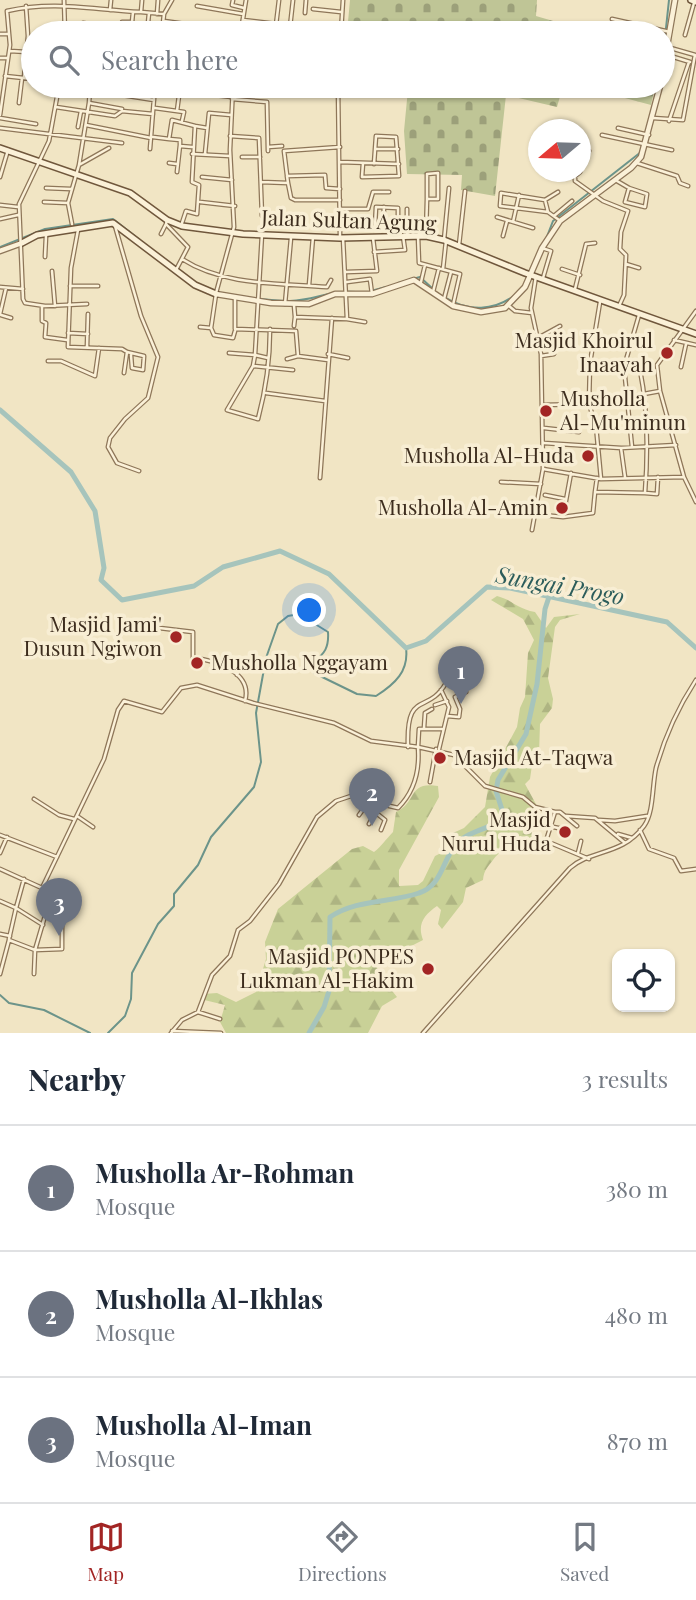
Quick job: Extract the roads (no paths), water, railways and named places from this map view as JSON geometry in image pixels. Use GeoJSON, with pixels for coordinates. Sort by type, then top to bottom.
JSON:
{"type":"FeatureCollection","features":[{"type":"Feature","properties":{"kind":"main road","name":"Jalan Sultan Agung"},"geometry":{"type":"LineString","coordinates":[[0,148],[130,193],[166,222],[233,233],[341,238],[426,236],[445,240],[542,279],[696,334]]}},
{"type":"Feature","properties":{"kind":"main road"},"geometry":{"type":"LineString","coordinates":[[22,243],[75,226],[114,223],[195,285],[216,292]]}},
{"type":"Feature","properties":{"kind":"street"},"geometry":{"type":"LineString","coordinates":[[90,0],[90,7]]}},
{"type":"Feature","properties":{"kind":"street"},"geometry":{"type":"LineString","coordinates":[[110,10],[111,0]]}},
{"type":"Feature","properties":{"kind":"street"},"geometry":{"type":"LineString","coordinates":[[141,12],[142,0]]}},
{"type":"Feature","properties":{"kind":"street"},"geometry":{"type":"LineString","coordinates":[[156,14],[158,0]]}},
{"type":"Feature","properties":{"kind":"street"},"geometry":{"type":"LineString","coordinates":[[164,21],[164,14],[172,0]]}},
{"type":"Feature","properties":{"kind":"street"},"geometry":{"type":"LineString","coordinates":[[233,0],[232,5],[244,8]]}},
{"type":"Feature","properties":{"kind":"street"},"geometry":{"type":"LineString","coordinates":[[246,0],[243,20],[250,21]]}},
{"type":"Feature","properties":{"kind":"street"},"geometry":{"type":"LineString","coordinates":[[276,21],[279,0]]}},
{"type":"Feature","properties":{"kind":"street"},"geometry":{"type":"LineString","coordinates":[[291,21],[293,0]]}},
{"type":"Feature","properties":{"kind":"street"},"geometry":{"type":"LineString","coordinates":[[305,13],[306,0]]}},
{"type":"Feature","properties":{"kind":"street"},"geometry":{"type":"LineString","coordinates":[[342,21],[343,0]]}},
{"type":"Feature","properties":{"kind":"street"},"geometry":{"type":"LineString","coordinates":[[670,21],[675,0]]}},
{"type":"Feature","properties":{"kind":"street"},"geometry":{"type":"LineString","coordinates":[[64,1],[65,21]]}},
{"type":"Feature","properties":{"kind":"street"},"geometry":{"type":"LineString","coordinates":[[36,124],[0,116],[9,51],[7,11],[29,3],[64,1],[110,10],[164,14]]}},
{"type":"Feature","properties":{"kind":"street"},"geometry":{"type":"LineString","coordinates":[[685,36],[694,1]]}},
{"type":"Feature","properties":{"kind":"street"},"geometry":{"type":"LineString","coordinates":[[29,3],[29,21]]}},
{"type":"Feature","properties":{"kind":"street"},"geometry":{"type":"LineString","coordinates":[[197,6],[243,14]]}},
{"type":"Feature","properties":{"kind":"street"},"geometry":{"type":"LineString","coordinates":[[313,9],[342,12]]}},
{"type":"Feature","properties":{"kind":"street"},"geometry":{"type":"LineString","coordinates":[[132,21],[134,12]]}},
{"type":"Feature","properties":{"kind":"street"},"geometry":{"type":"LineString","coordinates":[[148,21],[149,13]]}},
{"type":"Feature","properties":{"kind":"street"},"geometry":{"type":"LineString","coordinates":[[612,19],[620,21]]}},
{"type":"Feature","properties":{"kind":"street"},"geometry":{"type":"LineString","coordinates":[[0,34],[9,34]]}},
{"type":"Feature","properties":{"kind":"street"},"geometry":{"type":"LineString","coordinates":[[653,118],[682,122],[695,54],[675,49]]}},
{"type":"Feature","properties":{"kind":"street"},"geometry":{"type":"LineString","coordinates":[[9,51],[21,52]]}},
{"type":"Feature","properties":{"kind":"street"},"geometry":{"type":"LineString","coordinates":[[675,57],[694,63]]}},
{"type":"Feature","properties":{"kind":"street"},"geometry":{"type":"LineString","coordinates":[[0,58],[8,58]]}},
{"type":"Feature","properties":{"kind":"street"},"geometry":{"type":"LineString","coordinates":[[668,121],[689,61]]}},
{"type":"Feature","properties":{"kind":"street"},"geometry":{"type":"LineString","coordinates":[[5,76],[21,78]]}},
{"type":"Feature","properties":{"kind":"street"},"geometry":{"type":"LineString","coordinates":[[19,103],[21,90]]}},
{"type":"Feature","properties":{"kind":"street"},"geometry":{"type":"LineString","coordinates":[[57,98],[51,135],[18,207],[24,302],[42,306],[87,304]]}},
{"type":"Feature","properties":{"kind":"street"},"geometry":{"type":"LineString","coordinates":[[89,98],[79,165],[68,203],[75,226],[68,347],[99,348],[144,356],[143,370],[132,368],[131,355]]}},
{"type":"Feature","properties":{"kind":"street"},"geometry":{"type":"LineString","coordinates":[[143,98],[154,100],[150,149]]}},
{"type":"Feature","properties":{"kind":"street"},"geometry":{"type":"LineString","coordinates":[[177,111],[179,98]]}},
{"type":"Feature","properties":{"kind":"street"},"geometry":{"type":"LineString","coordinates":[[235,298],[233,338],[214,335],[211,328],[216,292],[233,233],[235,206],[230,156],[232,98],[267,102],[268,149],[282,146]]}},
{"type":"Feature","properties":{"kind":"street"},"geometry":{"type":"LineString","coordinates":[[338,98],[341,238],[348,292],[347,319]]}},
{"type":"Feature","properties":{"kind":"street"},"geometry":{"type":"LineString","coordinates":[[557,218],[637,163],[657,98]]}},
{"type":"Feature","properties":{"kind":"street"},"geometry":{"type":"LineString","coordinates":[[89,103],[122,111],[153,114]]}},
{"type":"Feature","properties":{"kind":"street"},"geometry":{"type":"LineString","coordinates":[[56,107],[115,116],[122,111]]}},
{"type":"Feature","properties":{"kind":"street"},"geometry":{"type":"LineString","coordinates":[[154,108],[184,112],[182,121]]}},
{"type":"Feature","properties":{"kind":"street"},"geometry":{"type":"LineString","coordinates":[[78,127],[81,111]]}},
{"type":"Feature","properties":{"kind":"street"},"geometry":{"type":"LineString","coordinates":[[205,154],[209,113],[231,115]]}},
{"type":"Feature","properties":{"kind":"street"},"geometry":{"type":"LineString","coordinates":[[169,139],[172,121],[182,121]]}},
{"type":"Feature","properties":{"kind":"street"},"geometry":{"type":"LineString","coordinates":[[182,121],[186,126],[207,128]]}},
{"type":"Feature","properties":{"kind":"street"},"geometry":{"type":"LineString","coordinates":[[85,125],[152,138],[180,140],[177,172]]}},
{"type":"Feature","properties":{"kind":"street"},"geometry":{"type":"LineString","coordinates":[[181,226],[186,211],[197,214],[200,202],[200,185],[192,182],[195,126]]}},
{"type":"Feature","properties":{"kind":"street"},"geometry":{"type":"LineString","coordinates":[[0,128],[83,136],[122,144]]}},
{"type":"Feature","properties":{"kind":"street"},"geometry":{"type":"LineString","coordinates":[[618,128],[647,134]]}},
{"type":"Feature","properties":{"kind":"street"},"geometry":{"type":"LineString","coordinates":[[602,135],[672,150]]}},
{"type":"Feature","properties":{"kind":"street"},"geometry":{"type":"LineString","coordinates":[[230,136],[257,136],[262,216]]}},
{"type":"Feature","properties":{"kind":"street"},"geometry":{"type":"LineString","coordinates":[[363,163],[362,177],[398,177],[396,136],[377,136],[374,164]]}},
{"type":"Feature","properties":{"kind":"street"},"geometry":{"type":"LineString","coordinates":[[180,145],[192,147]]}},
{"type":"Feature","properties":{"kind":"street"},"geometry":{"type":"LineString","coordinates":[[340,147],[284,151],[291,198],[340,200]]}},
{"type":"Feature","properties":{"kind":"street"},"geometry":{"type":"LineString","coordinates":[[79,165],[108,148]]}},
{"type":"Feature","properties":{"kind":"street"},"geometry":{"type":"LineString","coordinates":[[374,149],[398,149]]}},
{"type":"Feature","properties":{"kind":"street"},"geometry":{"type":"LineString","coordinates":[[0,177],[8,150]]}},
{"type":"Feature","properties":{"kind":"street"},"geometry":{"type":"LineString","coordinates":[[192,154],[230,156]]}},
{"type":"Feature","properties":{"kind":"street"},"geometry":{"type":"LineString","coordinates":[[242,157],[260,157]]}},
{"type":"Feature","properties":{"kind":"street"},"geometry":{"type":"LineString","coordinates":[[340,162],[399,164]]}},
{"type":"Feature","properties":{"kind":"street"},"geometry":{"type":"LineString","coordinates":[[169,163],[177,164]]}},
{"type":"Feature","properties":{"kind":"street"},"geometry":{"type":"LineString","coordinates":[[637,163],[677,176],[680,183],[688,186]]}},
{"type":"Feature","properties":{"kind":"street"},"geometry":{"type":"LineString","coordinates":[[426,236],[427,174],[438,173],[438,199],[427,200]]}},
{"type":"Feature","properties":{"kind":"street"},"geometry":{"type":"LineString","coordinates":[[287,176],[325,175],[326,188],[341,189]]}},
{"type":"Feature","properties":{"kind":"street"},"geometry":{"type":"LineString","coordinates":[[202,177],[232,180]]}},
{"type":"Feature","properties":{"kind":"street"},"geometry":{"type":"LineString","coordinates":[[614,180],[647,194],[645,207],[625,202],[629,188]]}},
{"type":"Feature","properties":{"kind":"street"},"geometry":{"type":"LineString","coordinates":[[261,182],[288,183]]}},
{"type":"Feature","properties":{"kind":"street"},"geometry":{"type":"LineString","coordinates":[[577,182],[628,211],[620,247],[626,255],[626,264],[624,295],[619,306]]}},
{"type":"Feature","properties":{"kind":"street"},"geometry":{"type":"LineString","coordinates":[[46,188],[71,189]]}},
{"type":"Feature","properties":{"kind":"street"},"geometry":{"type":"LineString","coordinates":[[433,293],[441,269],[449,188]]}},
{"type":"Feature","properties":{"kind":"street"},"geometry":{"type":"LineString","coordinates":[[340,209],[369,209],[373,191],[389,192]]}},
{"type":"Feature","properties":{"kind":"street"},"geometry":{"type":"LineString","coordinates":[[459,246],[465,191]]}},
{"type":"Feature","properties":{"kind":"street"},"geometry":{"type":"LineString","coordinates":[[557,218],[548,212],[517,209],[499,203],[502,192],[545,200],[558,192]]}},
{"type":"Feature","properties":{"kind":"street"},"geometry":{"type":"LineString","coordinates":[[513,222],[519,195]]}},
{"type":"Feature","properties":{"kind":"street"},"geometry":{"type":"LineString","coordinates":[[545,200],[548,212]]}},
{"type":"Feature","properties":{"kind":"street"},"geometry":{"type":"LineString","coordinates":[[216,292],[235,298],[294,304],[315,303],[335,294],[372,294],[412,280],[421,282],[444,302],[453,306],[485,312],[500,310],[525,287],[557,218],[572,201]]}},
{"type":"Feature","properties":{"kind":"street"},"geometry":{"type":"LineString","coordinates":[[44,202],[68,203]]}},
{"type":"Feature","properties":{"kind":"street"},"geometry":{"type":"LineString","coordinates":[[201,202],[235,206]]}},
{"type":"Feature","properties":{"kind":"street"},"geometry":{"type":"LineString","coordinates":[[0,205],[18,207]]}},
{"type":"Feature","properties":{"kind":"street"},"geometry":{"type":"LineString","coordinates":[[375,226],[375,208],[384,207],[398,208],[398,225],[407,225]]}},
{"type":"Feature","properties":{"kind":"street"},"geometry":{"type":"LineString","coordinates":[[383,226],[384,207]]}},
{"type":"Feature","properties":{"kind":"street"},"geometry":{"type":"LineString","coordinates":[[374,252],[405,250],[407,209]]}},
{"type":"Feature","properties":{"kind":"street"},"geometry":{"type":"LineString","coordinates":[[0,219],[18,215]]}},
{"type":"Feature","properties":{"kind":"street"},"geometry":{"type":"LineString","coordinates":[[498,217],[533,228]]}},
{"type":"Feature","properties":{"kind":"street"},"geometry":{"type":"LineString","coordinates":[[503,236],[507,220]]}},
{"type":"Feature","properties":{"kind":"street"},"geometry":{"type":"LineString","coordinates":[[161,234],[166,222],[188,247],[176,270]]}},
{"type":"Feature","properties":{"kind":"street"},"geometry":{"type":"LineString","coordinates":[[114,223],[141,316],[157,349],[158,357],[148,398],[125,419],[110,438],[108,447],[117,463],[139,471]]}},
{"type":"Feature","properties":{"kind":"street"},"geometry":{"type":"LineString","coordinates":[[45,257],[47,233]]}},
{"type":"Feature","properties":{"kind":"street"},"geometry":{"type":"LineString","coordinates":[[262,234],[261,283],[254,329],[253,366],[227,410],[258,420],[265,392],[270,329]]}},
{"type":"Feature","properties":{"kind":"street"},"geometry":{"type":"LineString","coordinates":[[285,302],[292,234]]}},
{"type":"Feature","properties":{"kind":"street"},"geometry":{"type":"LineString","coordinates":[[418,236],[419,262],[460,275],[453,306]]}},
{"type":"Feature","properties":{"kind":"street"},"geometry":{"type":"LineString","coordinates":[[309,285],[313,237]]}},
{"type":"Feature","properties":{"kind":"street"},"geometry":{"type":"LineString","coordinates":[[346,272],[377,271],[373,238]]}},
{"type":"Feature","properties":{"kind":"street"},"geometry":{"type":"LineString","coordinates":[[0,251],[22,243]]}},
{"type":"Feature","properties":{"kind":"street"},"geometry":{"type":"LineString","coordinates":[[575,289],[586,244],[596,243]]}},
{"type":"Feature","properties":{"kind":"street"},"geometry":{"type":"LineString","coordinates":[[542,248],[551,250],[542,279]]}},
{"type":"Feature","properties":{"kind":"street"},"geometry":{"type":"LineString","coordinates":[[182,259],[222,275],[261,283],[328,287],[331,281]]}},
{"type":"Feature","properties":{"kind":"street"},"geometry":{"type":"LineString","coordinates":[[626,264],[639,268]]}},
{"type":"Feature","properties":{"kind":"street"},"geometry":{"type":"LineString","coordinates":[[421,282],[425,265]]}},
{"type":"Feature","properties":{"kind":"street"},"geometry":{"type":"LineString","coordinates":[[562,269],[580,275]]}},
{"type":"Feature","properties":{"kind":"street"},"geometry":{"type":"LineString","coordinates":[[52,271],[55,306]]}},
{"type":"Feature","properties":{"kind":"street"},"geometry":{"type":"LineString","coordinates":[[444,302],[451,272]]}},
{"type":"Feature","properties":{"kind":"street"},"geometry":{"type":"LineString","coordinates":[[530,274],[531,313],[541,356],[544,443],[541,484],[531,530]]}},
{"type":"Feature","properties":{"kind":"street"},"geometry":{"type":"LineString","coordinates":[[346,282],[370,279],[372,294]]}},
{"type":"Feature","properties":{"kind":"street"},"geometry":{"type":"LineString","coordinates":[[70,286],[98,286]]}},
{"type":"Feature","properties":{"kind":"street"},"geometry":{"type":"LineString","coordinates":[[3,288],[23,289]]}},
{"type":"Feature","properties":{"kind":"street"},"geometry":{"type":"LineString","coordinates":[[0,295],[3,288]]}},
{"type":"Feature","properties":{"kind":"street"},"geometry":{"type":"LineString","coordinates":[[3,288],[1,315],[11,318]]}},
{"type":"Feature","properties":{"kind":"street"},"geometry":{"type":"LineString","coordinates":[[502,511],[563,517],[593,513],[599,478],[599,447],[589,404],[590,363],[601,298]]}},
{"type":"Feature","properties":{"kind":"street"},"geometry":{"type":"LineString","coordinates":[[294,304],[294,326]]}},
{"type":"Feature","properties":{"kind":"street"},"geometry":{"type":"LineString","coordinates":[[508,305],[515,311],[531,313]]}},
{"type":"Feature","properties":{"kind":"street"},"geometry":{"type":"LineString","coordinates":[[42,306],[42,321],[46,323],[45,337],[67,340]]}},
{"type":"Feature","properties":{"kind":"street"},"geometry":{"type":"LineString","coordinates":[[696,311],[657,365],[660,391],[684,477],[696,502]]}},
{"type":"Feature","properties":{"kind":"street"},"geometry":{"type":"LineString","coordinates":[[88,314],[88,347]]}},
{"type":"Feature","properties":{"kind":"street"},"geometry":{"type":"LineString","coordinates":[[632,447],[624,368],[639,315]]}},
{"type":"Feature","properties":{"kind":"street"},"geometry":{"type":"LineString","coordinates":[[295,317],[365,322]]}},
{"type":"Feature","properties":{"kind":"street"},"geometry":{"type":"LineString","coordinates":[[320,478],[332,318]]}},
{"type":"Feature","properties":{"kind":"street"},"geometry":{"type":"LineString","coordinates":[[538,338],[560,326]]}},
{"type":"Feature","properties":{"kind":"street"},"geometry":{"type":"LineString","coordinates":[[200,327],[211,328]]}},
{"type":"Feature","properties":{"kind":"street"},"geometry":{"type":"LineString","coordinates":[[235,329],[296,332],[298,356]]}},
{"type":"Feature","properties":{"kind":"street"},"geometry":{"type":"LineString","coordinates":[[68,333],[88,334]]}},
{"type":"Feature","properties":{"kind":"street"},"geometry":{"type":"LineString","coordinates":[[674,340],[696,345]]}},
{"type":"Feature","properties":{"kind":"street"},"geometry":{"type":"LineString","coordinates":[[520,345],[539,343]]}},
{"type":"Feature","properties":{"kind":"street"},"geometry":{"type":"LineString","coordinates":[[681,366],[687,344]]}},
{"type":"Feature","properties":{"kind":"street"},"geometry":{"type":"LineString","coordinates":[[541,356],[554,354],[556,345]]}},
{"type":"Feature","properties":{"kind":"street"},"geometry":{"type":"LineString","coordinates":[[48,361],[61,361],[85,374],[96,376],[99,348]]}},
{"type":"Feature","properties":{"kind":"street"},"geometry":{"type":"LineString","coordinates":[[124,373],[127,352]]}},
{"type":"Feature","properties":{"kind":"street"},"geometry":{"type":"LineString","coordinates":[[229,353],[269,358]]}},
{"type":"Feature","properties":{"kind":"street"},"geometry":{"type":"LineString","coordinates":[[328,354],[348,358]]}},
{"type":"Feature","properties":{"kind":"street"},"geometry":{"type":"LineString","coordinates":[[287,359],[298,356],[328,360]]}},
{"type":"Feature","properties":{"kind":"street"},"geometry":{"type":"LineString","coordinates":[[253,366],[293,370]]}},
{"type":"Feature","properties":{"kind":"street"},"geometry":{"type":"LineString","coordinates":[[624,368],[640,370],[647,448],[645,493]]}},
{"type":"Feature","properties":{"kind":"street"},"geometry":{"type":"LineString","coordinates":[[542,405],[589,404],[660,391]]}},
{"type":"Feature","properties":{"kind":"street"},"geometry":{"type":"LineString","coordinates":[[265,392],[325,401]]}},
{"type":"Feature","properties":{"kind":"street"},"geometry":{"type":"LineString","coordinates":[[656,426],[670,424]]}},
{"type":"Feature","properties":{"kind":"street"},"geometry":{"type":"LineString","coordinates":[[543,428],[579,432]]}},
{"type":"Feature","properties":{"kind":"street"},"geometry":{"type":"LineString","coordinates":[[544,443],[621,448],[676,445]]}},
{"type":"Feature","properties":{"kind":"street"},"geometry":{"type":"LineString","coordinates":[[621,448],[625,477]]}},
{"type":"Feature","properties":{"kind":"street"},"geometry":{"type":"LineString","coordinates":[[543,469],[599,478],[684,477]]}},
{"type":"Feature","properties":{"kind":"street"},"geometry":{"type":"LineString","coordinates":[[563,517],[571,473]]}},
{"type":"Feature","properties":{"kind":"street"},"geometry":{"type":"LineString","coordinates":[[595,492],[657,494],[658,477]]}},
{"type":"Feature","properties":{"kind":"street"},"geometry":{"type":"LineString","coordinates":[[501,482],[541,484]]}},
{"type":"Feature","properties":{"kind":"street"},"geometry":{"type":"LineString","coordinates":[[545,495],[565,499]]}},
{"type":"Feature","properties":{"kind":"street"},"geometry":{"type":"LineString","coordinates":[[151,627],[192,632],[193,658],[216,662],[237,675],[245,687],[245,701]]}},
{"type":"Feature","properties":{"kind":"street"},"geometry":{"type":"LineString","coordinates":[[237,675],[240,666]]}},
{"type":"Feature","properties":{"kind":"street"},"geometry":{"type":"LineString","coordinates":[[424,1033],[570,868],[625,843],[640,830],[648,816],[664,741],[674,715],[696,681]]}},
{"type":"Feature","properties":{"kind":"street"},"geometry":{"type":"LineString","coordinates":[[408,747],[407,720],[412,710],[446,683]]}},
{"type":"Feature","properties":{"kind":"street"},"geometry":{"type":"LineString","coordinates":[[42,888],[104,760],[118,710],[124,701],[162,712],[181,688],[197,685],[245,701],[334,723],[371,741],[438,749],[457,757],[481,783],[523,797],[535,807],[566,816],[588,816],[599,820],[615,821],[648,816]]}},
{"type":"Feature","properties":{"kind":"street"},"geometry":{"type":"LineString","coordinates":[[430,782],[447,716],[447,701],[440,690]]}},
{"type":"Feature","properties":{"kind":"street"},"geometry":{"type":"LineString","coordinates":[[447,716],[459,717],[460,709],[454,697],[466,692]]}},
{"type":"Feature","properties":{"kind":"street"},"geometry":{"type":"LineString","coordinates":[[435,705],[447,701]]}},
{"type":"Feature","properties":{"kind":"street"},"geometry":{"type":"LineString","coordinates":[[424,728],[425,713],[432,709]]}},
{"type":"Feature","properties":{"kind":"street"},"geometry":{"type":"LineString","coordinates":[[172,1032],[182,1020],[198,1012],[212,975],[230,956],[239,930],[250,921],[279,884],[317,817],[328,806],[349,795],[363,793],[380,803],[398,808],[410,794],[417,777],[417,730],[442,729]]}},
{"type":"Feature","properties":{"kind":"street"},"geometry":{"type":"LineString","coordinates":[[359,815],[372,797]]}},
{"type":"Feature","properties":{"kind":"street"},"geometry":{"type":"LineString","coordinates":[[34,799],[59,815],[76,817],[93,827]]}},
{"type":"Feature","properties":{"kind":"street"},"geometry":{"type":"LineString","coordinates":[[369,824],[380,803]]}},
{"type":"Feature","properties":{"kind":"street"},"geometry":{"type":"LineString","coordinates":[[535,807],[534,822],[568,830]]}},
{"type":"Feature","properties":{"kind":"street"},"geometry":{"type":"LineString","coordinates":[[375,812],[385,821],[382,830]]}},
{"type":"Feature","properties":{"kind":"street"},"geometry":{"type":"LineString","coordinates":[[555,812],[547,842],[589,859]]}},
{"type":"Feature","properties":{"kind":"street"},"geometry":{"type":"LineString","coordinates":[[566,816],[577,826]]}},
{"type":"Feature","properties":{"kind":"street"},"geometry":{"type":"LineString","coordinates":[[599,820],[625,843]]}},
{"type":"Feature","properties":{"kind":"street"},"geometry":{"type":"LineString","coordinates":[[640,830],[649,849],[674,858],[681,871],[696,869]]}},
{"type":"Feature","properties":{"kind":"street"},"geometry":{"type":"LineString","coordinates":[[616,834],[632,838]]}},
{"type":"Feature","properties":{"kind":"street"},"geometry":{"type":"LineString","coordinates":[[0,835],[57,857]]}},
{"type":"Feature","properties":{"kind":"street"},"geometry":{"type":"LineString","coordinates":[[0,853],[7,837]]}},
{"type":"Feature","properties":{"kind":"street"},"geometry":{"type":"LineString","coordinates":[[578,853],[581,841]]}},
{"type":"Feature","properties":{"kind":"street"},"geometry":{"type":"LineString","coordinates":[[0,869],[52,892],[62,900],[62,948],[35,950],[0,934]]}},
{"type":"Feature","properties":{"kind":"street"},"geometry":{"type":"LineString","coordinates":[[0,974],[23,879]]}},
{"type":"Feature","properties":{"kind":"street"},"geometry":{"type":"LineString","coordinates":[[34,974],[35,950],[52,892]]}},
{"type":"Feature","properties":{"kind":"street"},"geometry":{"type":"LineString","coordinates":[[0,901],[43,925]]}},
{"type":"Feature","properties":{"kind":"street"},"geometry":{"type":"LineString","coordinates":[[0,950],[6,951]]}},
{"type":"Feature","properties":{"kind":"street"},"geometry":{"type":"LineString","coordinates":[[198,1012],[220,1019]]}},
{"type":"Feature","properties":{"kind":"street"},"geometry":{"type":"LineString","coordinates":[[172,1032],[221,1033]]}},
{"type":"Feature","properties":{"kind":"waterway"},"geometry":{"type":"LineString","coordinates":[[667,21],[669,0]]}},
{"type":"Feature","properties":{"kind":"waterway"},"geometry":{"type":"LineString","coordinates":[[546,239],[553,221],[641,152]]}},
{"type":"Feature","properties":{"kind":"waterway"},"geometry":{"type":"LineString","coordinates":[[0,247],[45,229],[113,219],[140,240]]}},
{"type":"Feature","properties":{"kind":"waterway"},"geometry":{"type":"LineString","coordinates":[[398,283],[420,277],[433,289]]}},
{"type":"Feature","properties":{"kind":"waterway"},"geometry":{"type":"LineString","coordinates":[[371,291],[386,287]]}},
{"type":"Feature","properties":{"kind":"waterway"},"geometry":{"type":"LineString","coordinates":[[290,301],[338,292],[356,292]]}},
{"type":"Feature","properties":{"kind":"waterway"},"geometry":{"type":"LineString","coordinates":[[446,298],[464,306],[481,308],[499,304],[515,295]]}},
{"type":"Feature","properties":{"kind":"waterway"},"geometry":{"type":"LineString","coordinates":[[259,299],[284,301]]}},
{"type":"Feature","properties":{"kind":"waterway","name":"Sungai Progo"},"geometry":{"type":"LineString","coordinates":[[0,410],[71,472],[95,511],[104,568],[101,580],[122,600],[194,586],[223,567],[280,551],[329,574],[406,648],[426,641],[487,587],[510,588],[667,622],[696,648]]}},
{"type":"Feature","properties":{"kind":"waterway"},"geometry":{"type":"LineString","coordinates":[[309,1033],[324,1007],[329,991],[330,917],[351,907],[426,890],[437,880],[459,841],[493,825],[504,816],[496,791],[498,780],[526,734],[537,684],[545,609],[549,597]]}},
{"type":"Feature","properties":{"kind":"waterway"},"geometry":{"type":"LineString","coordinates":[[108,1033],[125,1016],[131,999],[132,973],[158,924],[174,906],[174,894],[198,865],[211,837],[254,787],[261,762],[256,713],[266,658],[278,624],[288,616],[299,614],[328,632],[325,650],[313,662],[314,673],[357,694],[376,696],[395,682],[405,664],[406,648]]}},
{"type":"Feature","properties":{"kind":"waterway"},"geometry":{"type":"LineString","coordinates":[[0,995],[9,1003],[44,1010],[90,1033]]}},
{"type":"Feature","properties":{"kind":"place","name":"Masjid Khoirul Inaayah"},"geometry":{"type":"Point","coordinates":[667,353]}},
{"type":"Feature","properties":{"kind":"place","name":"Musholla Al-Mu'minun"},"geometry":{"type":"Point","coordinates":[546,411]}},
{"type":"Feature","properties":{"kind":"place","name":"Musholla Al-Huda"},"geometry":{"type":"Point","coordinates":[588,456]}},
{"type":"Feature","properties":{"kind":"place","name":"Musholla Al-Amin"},"geometry":{"type":"Point","coordinates":[562,508]}},
{"type":"Feature","properties":{"kind":"place","name":"Masjid Jami' Dusun Ngiwon"},"geometry":{"type":"Point","coordinates":[176,637]}},
{"type":"Feature","properties":{"kind":"place","name":"Musholla Nggayam"},"geometry":{"type":"Point","coordinates":[197,663]}},
{"type":"Feature","properties":{"kind":"place","name":"Musholla Ar-Rohman"},"geometry":{"type":"Point","coordinates":[461,704]}},
{"type":"Feature","properties":{"kind":"place","name":"Masjid At-Taqwa"},"geometry":{"type":"Point","coordinates":[440,758]}},
{"type":"Feature","properties":{"kind":"place","name":"Musholla Al-Ikhlas"},"geometry":{"type":"Point","coordinates":[372,826]}},
{"type":"Feature","properties":{"kind":"place","name":"Masjid Nurul Huda"},"geometry":{"type":"Point","coordinates":[565,832]}},
{"type":"Feature","properties":{"kind":"place","name":"Musholla Al-Iman"},"geometry":{"type":"Point","coordinates":[59,936]}},
{"type":"Feature","properties":{"kind":"place","name":"Masjid PONPES Lukman Al-Hakim"},"geometry":{"type":"Point","coordinates":[428,969]}}]}
